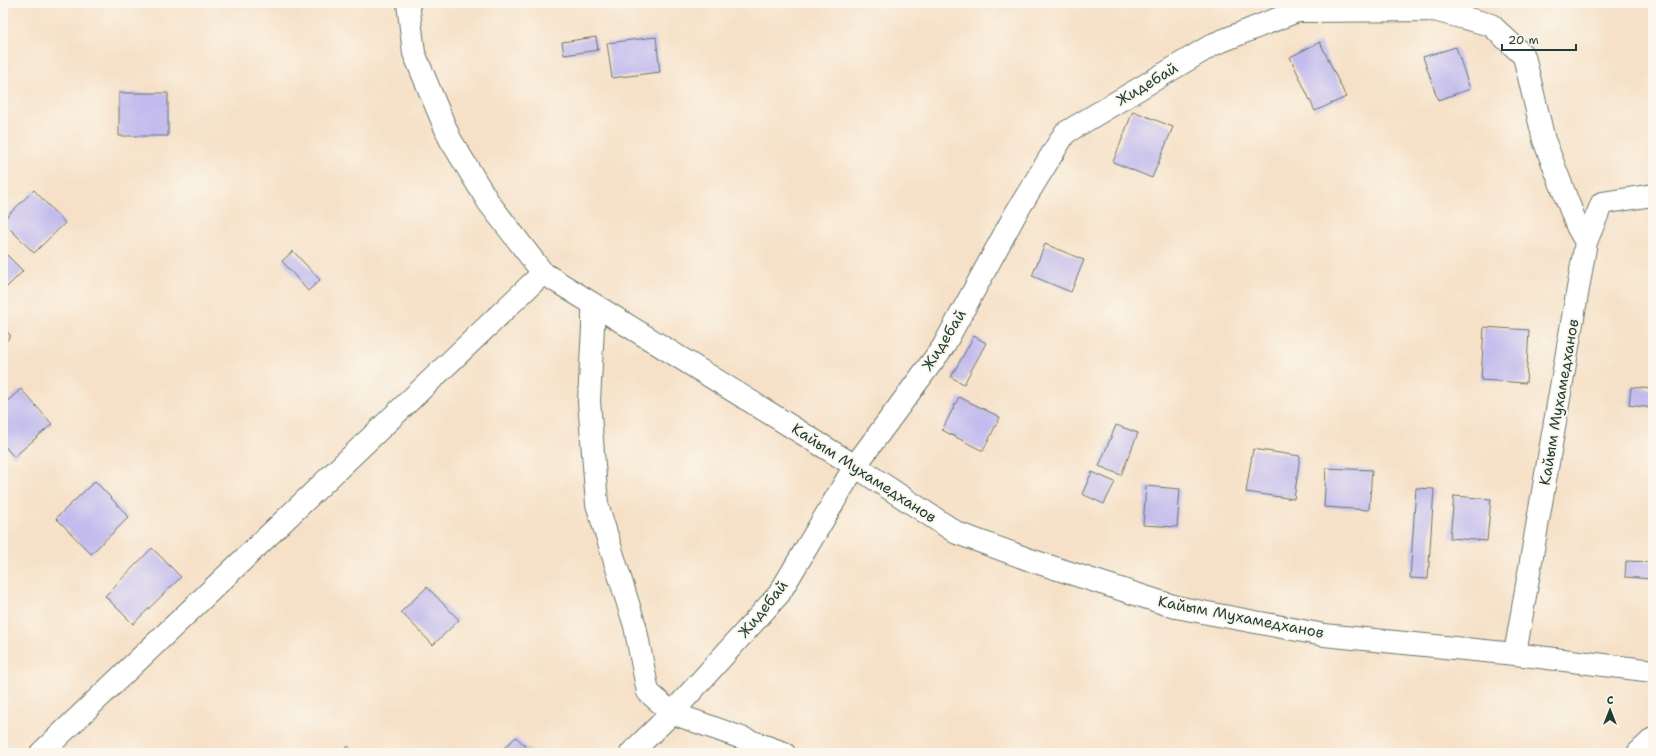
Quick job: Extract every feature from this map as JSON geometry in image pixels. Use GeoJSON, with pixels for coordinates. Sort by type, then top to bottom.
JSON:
{"type":"FeatureCollection","features":[{"type":"Feature","properties":{"kind":"street","name":"Кайым Мухамедханов"},"geometry":{"type":"LineString","coordinates":[[408,3],[414,53],[450,139],[489,203],[543,273],[855,466],[957,533],[1033,561],[1176,607],[1324,634],[1515,654],[1653,671]]}},
{"type":"Feature","properties":{"kind":"street"},"geometry":{"type":"LineString","coordinates":[[1304,7],[1434,10],[1491,25],[1524,56],[1544,140],[1577,226],[1586,242]]}},
{"type":"Feature","properties":{"kind":"street","name":"Жидебай"},"geometry":{"type":"LineString","coordinates":[[632,753],[672,713],[779,594],[855,466],[943,347],[1016,213],[1065,133],[1214,44],[1304,7]]}},
{"type":"Feature","properties":{"kind":"street","name":"Кайым Мухамедханов"},"geometry":{"type":"LineString","coordinates":[[1515,654],[1586,242],[1602,203],[1653,196]]}},
{"type":"Feature","properties":{"kind":"street"},"geometry":{"type":"LineString","coordinates":[[41,753],[543,273]]}},
{"type":"Feature","properties":{"kind":"street"},"geometry":{"type":"LineString","coordinates":[[593,304],[589,401],[597,504],[635,626],[648,692],[672,713],[784,753]]}},
{"type":"Feature","properties":{"kind":"street"},"geometry":{"type":"LineString","coordinates":[[1638,753],[1653,739]]}},
{"type":"Feature","properties":{"kind":"building"},"geometry":{"type":"Polygon","coordinates":[[[596,37],[598,50],[564,55],[562,42],[596,37]]]}},
{"type":"Feature","properties":{"kind":"building"},"geometry":{"type":"Polygon","coordinates":[[[656,37],[660,72],[612,78],[607,43],[656,37]]]}},
{"type":"Feature","properties":{"kind":"building"},"geometry":{"type":"Polygon","coordinates":[[[1320,42],[1346,97],[1315,111],[1290,57],[1320,42]]]}},
{"type":"Feature","properties":{"kind":"building"},"geometry":{"type":"Polygon","coordinates":[[[1456,47],[1470,89],[1438,100],[1423,57],[1456,47]]]}},
{"type":"Feature","properties":{"kind":"building"},"geometry":{"type":"Polygon","coordinates":[[[119,93],[168,93],[168,136],[119,136],[119,93]]]}},
{"type":"Feature","properties":{"kind":"building"},"geometry":{"type":"Polygon","coordinates":[[[1133,111],[1173,127],[1152,178],[1113,162],[1133,111]]]}},
{"type":"Feature","properties":{"kind":"building"},"geometry":{"type":"Polygon","coordinates":[[[34,190],[65,223],[34,253],[3,222],[3,220],[34,190]]]}},
{"type":"Feature","properties":{"kind":"building"},"geometry":{"type":"Polygon","coordinates":[[[1045,244],[1084,260],[1071,292],[1032,276],[1045,244]]]}},
{"type":"Feature","properties":{"kind":"building"},"geometry":{"type":"Polygon","coordinates":[[[3,251],[23,271],[3,291],[3,251]]]}},
{"type":"Feature","properties":{"kind":"building"},"geometry":{"type":"Polygon","coordinates":[[[293,251],[320,280],[308,291],[282,261],[293,251]]]}},
{"type":"Feature","properties":{"kind":"building"},"geometry":{"type":"Polygon","coordinates":[[[1484,327],[1529,330],[1526,383],[1481,380],[1484,327]]]}},
{"type":"Feature","properties":{"kind":"building"},"geometry":{"type":"Polygon","coordinates":[[[3,328],[11,336],[3,344],[3,328]]]}},
{"type":"Feature","properties":{"kind":"building"},"geometry":{"type":"Polygon","coordinates":[[[974,336],[986,343],[964,384],[951,377],[974,336]]]}},
{"type":"Feature","properties":{"kind":"building"},"geometry":{"type":"Polygon","coordinates":[[[1631,387],[1653,389],[1653,408],[1629,405],[1631,387]]]}},
{"type":"Feature","properties":{"kind":"building"},"geometry":{"type":"Polygon","coordinates":[[[21,389],[52,424],[14,457],[3,444],[3,405],[21,389]]]}},
{"type":"Feature","properties":{"kind":"building"},"geometry":{"type":"Polygon","coordinates":[[[959,397],[1000,417],[983,451],[942,430],[959,397]]]}},
{"type":"Feature","properties":{"kind":"building"},"geometry":{"type":"Polygon","coordinates":[[[1116,425],[1138,433],[1121,475],[1099,466],[1116,425]]]}},
{"type":"Feature","properties":{"kind":"building"},"geometry":{"type":"Polygon","coordinates":[[[1253,449],[1300,456],[1294,499],[1246,492],[1253,449]]]}},
{"type":"Feature","properties":{"kind":"building"},"geometry":{"type":"Polygon","coordinates":[[[1326,468],[1372,470],[1369,510],[1324,507],[1326,468]]]}},
{"type":"Feature","properties":{"kind":"building"},"geometry":{"type":"Polygon","coordinates":[[[1092,472],[1115,482],[1104,504],[1082,494],[1092,472]]]}},
{"type":"Feature","properties":{"kind":"building"},"geometry":{"type":"Polygon","coordinates":[[[95,481],[129,517],[91,554],[56,518],[95,481]]]}},
{"type":"Feature","properties":{"kind":"building"},"geometry":{"type":"Polygon","coordinates":[[[1146,486],[1180,489],[1177,527],[1143,525],[1146,486]]]}},
{"type":"Feature","properties":{"kind":"building"},"geometry":{"type":"Polygon","coordinates":[[[1416,488],[1434,489],[1428,579],[1410,578],[1416,488]]]}},
{"type":"Feature","properties":{"kind":"building"},"geometry":{"type":"Polygon","coordinates":[[[1454,496],[1491,499],[1487,541],[1450,538],[1454,496]]]}},
{"type":"Feature","properties":{"kind":"building"},"geometry":{"type":"Polygon","coordinates":[[[152,548],[181,577],[133,624],[105,596],[152,548]]]}},
{"type":"Feature","properties":{"kind":"building"},"geometry":{"type":"Polygon","coordinates":[[[1626,561],[1653,562],[1653,579],[1625,577],[1626,561]]]}},
{"type":"Feature","properties":{"kind":"building"},"geometry":{"type":"Polygon","coordinates":[[[427,587],[459,620],[433,645],[401,612],[427,587]]]}},
{"type":"Feature","properties":{"kind":"building"},"geometry":{"type":"Polygon","coordinates":[[[516,737],[532,753],[499,753],[516,737]]]}},
{"type":"Feature","properties":{"kind":"building"},"geometry":{"type":"Polygon","coordinates":[[[348,746],[355,753],[341,753],[348,746]]]}}]}
